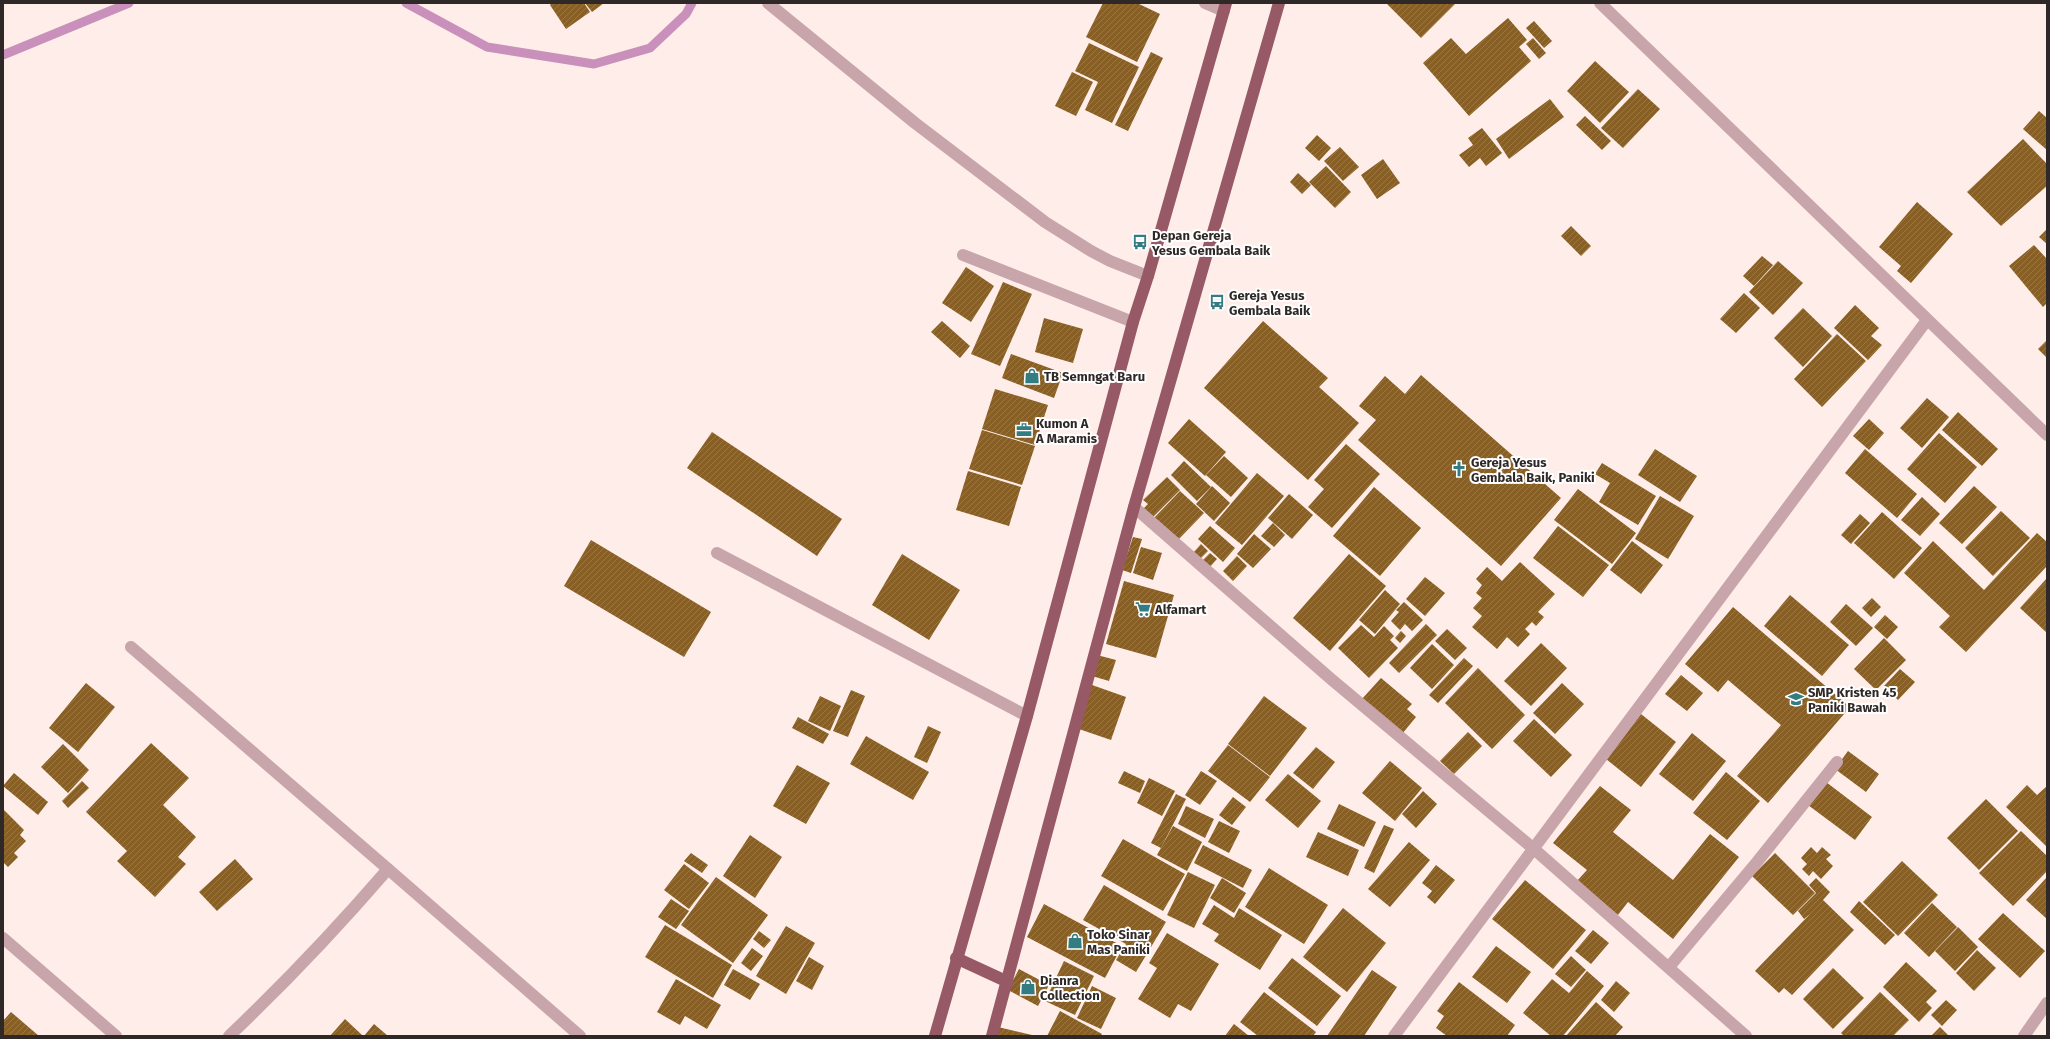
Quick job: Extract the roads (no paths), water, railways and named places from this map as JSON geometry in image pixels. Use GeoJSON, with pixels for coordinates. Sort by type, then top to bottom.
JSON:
{"type":"FeatureCollection","features":[{"type":"Feature","properties":{"kind":"highway"},"geometry":{"type":"LineString","coordinates":[[992,1036],[1008,982],[1134,507],[1279,3]]}},
{"type":"Feature","properties":{"kind":"highway"},"geometry":{"type":"LineString","coordinates":[[935,1036],[956,958],[1027,716],[1133,322],[1148,276],[1225,7]]}},
{"type":"Feature","properties":{"kind":"highway"},"geometry":{"type":"LineString","coordinates":[[956,958],[1008,982]]}},
{"type":"Feature","properties":{"kind":"street"},"geometry":{"type":"LineString","coordinates":[[768,3],[915,123],[1045,222],[1091,251],[1110,261],[1148,276]]}},
{"type":"Feature","properties":{"kind":"street"},"geometry":{"type":"LineString","coordinates":[[1205,3],[1225,7]]}},
{"type":"Feature","properties":{"kind":"street"},"geometry":{"type":"LineString","coordinates":[[1600,3],[2047,435]]}},
{"type":"Feature","properties":{"kind":"street"},"geometry":{"type":"LineString","coordinates":[[963,254],[1133,322]]}},
{"type":"Feature","properties":{"kind":"street"},"geometry":{"type":"LineString","coordinates":[[1394,1036],[1927,320]]}},
{"type":"Feature","properties":{"kind":"street"},"geometry":{"type":"LineString","coordinates":[[1134,507],[1331,679],[1534,849],[1746,1036]]}},
{"type":"Feature","properties":{"kind":"street"},"geometry":{"type":"LineString","coordinates":[[717,553],[1027,716]]}},
{"type":"Feature","properties":{"kind":"street"},"geometry":{"type":"LineString","coordinates":[[131,647],[580,1036]]}},
{"type":"Feature","properties":{"kind":"street"},"geometry":{"type":"LineString","coordinates":[[1668,967],[1762,856],[1837,762]]}},
{"type":"Feature","properties":{"kind":"street"},"geometry":{"type":"LineString","coordinates":[[229,1036],[284,984],[388,869]]}},
{"type":"Feature","properties":{"kind":"street"},"geometry":{"type":"LineString","coordinates":[[3,938],[116,1036]]}},
{"type":"Feature","properties":{"kind":"street"},"geometry":{"type":"LineString","coordinates":[[2024,1036],[2047,1003]]}},
{"type":"Feature","properties":{"kind":"waterway"},"geometry":{"type":"LineString","coordinates":[[3,55],[129,3]]}},
{"type":"Feature","properties":{"kind":"waterway"},"geometry":{"type":"LineString","coordinates":[[406,3],[487,47],[594,64],[650,48],[686,14],[692,3]]}},
{"type":"Feature","properties":{"kind":"place","name":"Depan Gereja Yesus Gembala Baik"},"geometry":{"type":"Point","coordinates":[1140,242]}},
{"type":"Feature","properties":{"kind":"place","name":"Gereja Yesus Gembala Baik"},"geometry":{"type":"Point","coordinates":[1217,302]}},
{"type":"Feature","properties":{"kind":"place","name":"TB Semngat Baru"},"geometry":{"type":"Point","coordinates":[1032,376]}},
{"type":"Feature","properties":{"kind":"place","name":"Kumon A A Maramis"},"geometry":{"type":"Point","coordinates":[1024,430]}},
{"type":"Feature","properties":{"kind":"place","name":"Gereja Yesus Gembala Baik, Paniki"},"geometry":{"type":"Point","coordinates":[1459,469]}},
{"type":"Feature","properties":{"kind":"place","name":"Alfamart"},"geometry":{"type":"Point","coordinates":[1143,609]}},
{"type":"Feature","properties":{"kind":"place","name":"SMP Kristen 45 Paniki Bawah"},"geometry":{"type":"Point","coordinates":[1796,699]}},
{"type":"Feature","properties":{"kind":"place","name":"Toko Sinar Mas Paniki"},"geometry":{"type":"Point","coordinates":[1075,941]}},
{"type":"Feature","properties":{"kind":"place","name":"Dianra Collection"},"geometry":{"type":"Point","coordinates":[1028,987]}}]}
